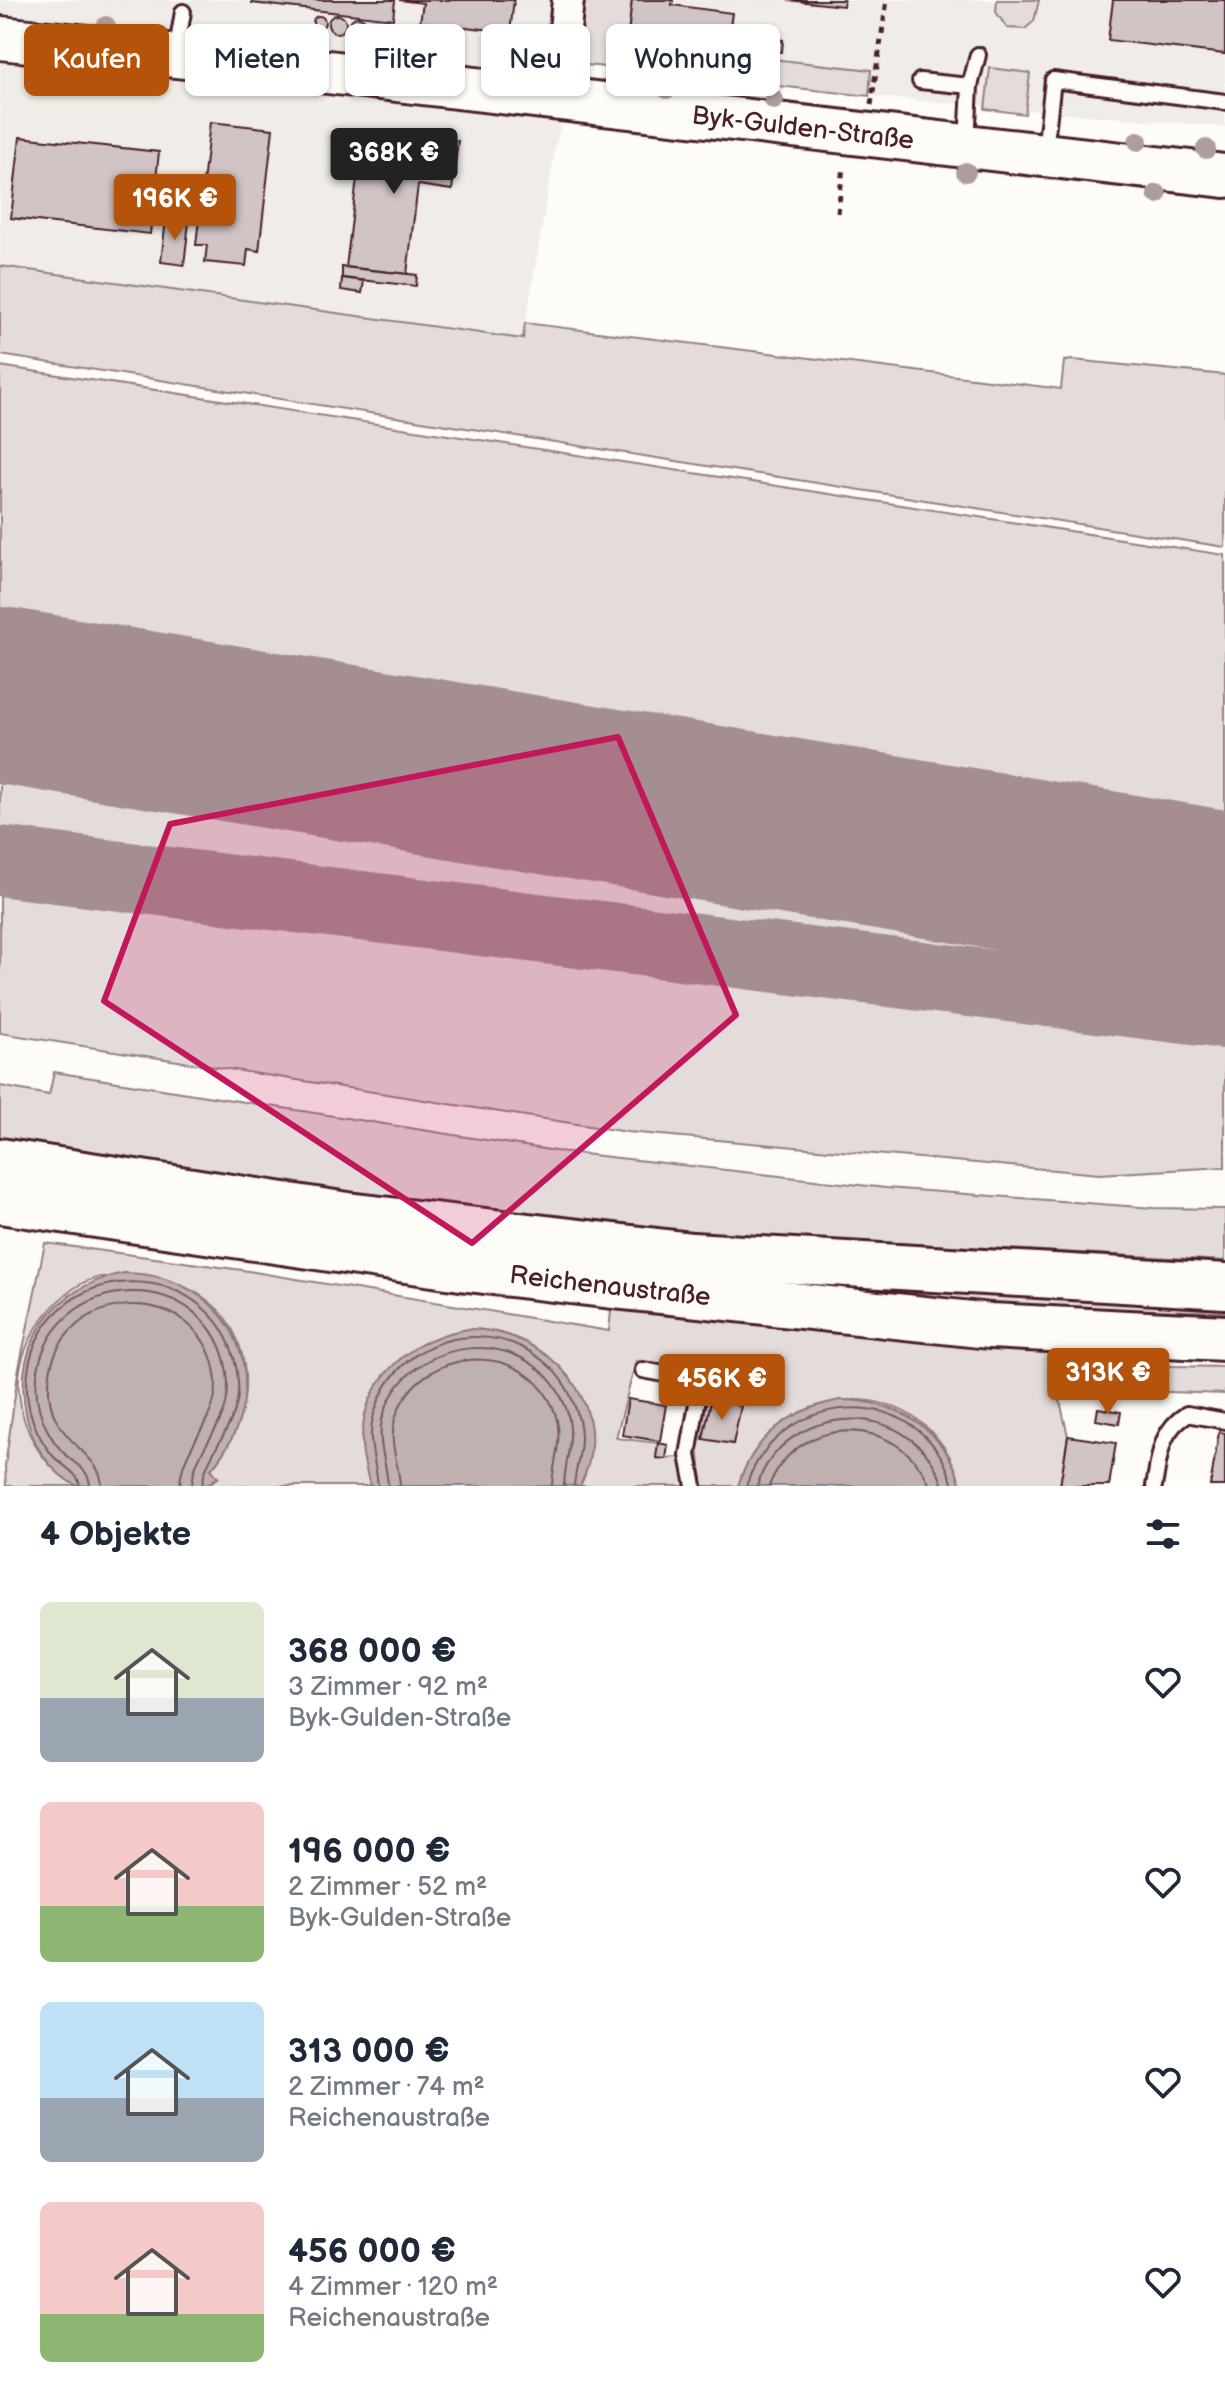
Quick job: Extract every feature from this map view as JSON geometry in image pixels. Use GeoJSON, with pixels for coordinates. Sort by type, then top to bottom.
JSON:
{"type":"FeatureCollection","features":[{"type":"Feature","properties":{"kind":"main road","name":"Reichenaustraße"},"geometry":{"type":"LineString","coordinates":[[0,1161],[347,1215],[676,1253],[1225,1286]]}},
{"type":"Feature","properties":{"kind":"main road","name":"Reichenaustraße"},"geometry":{"type":"LineString","coordinates":[[0,1201],[468,1269],[613,1286],[990,1326],[1225,1338]]}},
{"type":"Feature","properties":{"kind":"street"},"geometry":{"type":"LineString","coordinates":[[558,99],[568,0]]}},
{"type":"Feature","properties":{"kind":"street","name":"Byk-Gulden-Straße"},"geometry":{"type":"LineString","coordinates":[[0,38],[1225,176]]}},
{"type":"Feature","properties":{"kind":"lane"},"geometry":{"type":"LineString","coordinates":[[175,57],[183,12]]}},
{"type":"Feature","properties":{"kind":"lane"},"geometry":{"type":"LineString","coordinates":[[968,148],[970,86],[978,55]]}},
{"type":"Feature","properties":{"kind":"lane"},"geometry":{"type":"LineString","coordinates":[[1044,156],[1053,80],[1225,102]]}},
{"type":"Feature","properties":{"kind":"lane"},"geometry":{"type":"LineString","coordinates":[[920,81],[970,86]]}},
{"type":"Feature","properties":{"kind":"lane"},"geometry":{"type":"LineString","coordinates":[[643,1370],[735,1385]]}},
{"type":"Feature","properties":{"kind":"lane"},"geometry":{"type":"LineString","coordinates":[[694,1486],[688,1455],[701,1381]]}},
{"type":"Feature","properties":{"kind":"lane"},"geometry":{"type":"LineString","coordinates":[[1154,1486],[1164,1434],[1174,1422],[1187,1414],[1225,1421]]}},
{"type":"Feature","properties":{"kind":"path"},"geometry":{"type":"LineString","coordinates":[[871,104],[887,0]]}},
{"type":"Feature","properties":{"kind":"path"},"geometry":{"type":"LineString","coordinates":[[838,213],[843,166]]}},
{"type":"Feature","properties":{"kind":"highlighted area"},"geometry":{"type":"Polygon","coordinates":[[[618,737],[736,1015],[472,1243],[104,1001],[170,824],[618,737]]]}},
{"type":"Feature","properties":{"kind":"shaded area"},"geometry":{"type":"Polygon","coordinates":[[[0,0],[1225,0],[1225,127],[780,86],[780,24],[606,24],[606,67],[590,65],[590,24],[481,24],[481,96],[569,96],[556,143],[523,339],[0,266],[0,0]]]}},
{"type":"Feature","properties":{"kind":"shaded area"},"geometry":{"type":"Polygon","coordinates":[[[584,0],[632,0],[629,24],[606,24],[606,67],[590,65],[590,24],[581,24],[584,0]]]}},
{"type":"Feature","properties":{"kind":"shaded area"},"geometry":{"type":"Polygon","coordinates":[[[997,0],[1039,0],[1034,21],[1025,29],[1007,28],[996,12],[997,0]]]}},
{"type":"Feature","properties":{"kind":"shaded area"},"geometry":{"type":"Polygon","coordinates":[[[780,60],[871,70],[869,96],[780,86],[780,60]]]}},
{"type":"Feature","properties":{"kind":"shaded area"},"geometry":{"type":"Polygon","coordinates":[[[990,68],[1030,73],[1025,114],[985,109],[990,68]]]}},
{"type":"Feature","properties":{"kind":"shaded area"},"geometry":{"type":"Polygon","coordinates":[[[0,266],[523,339],[525,323],[1061,389],[1064,361],[1073,360],[1225,375],[1225,547],[0,355],[0,266]]]}},
{"type":"Feature","properties":{"kind":"shaded area"},"geometry":{"type":"Polygon","coordinates":[[[0,366],[1225,555],[1225,1167],[1099,1174],[627,1132],[0,1033],[0,366]]]}},
{"type":"Feature","properties":{"kind":"shaded area"},"geometry":{"type":"Polygon","coordinates":[[[54,1072],[556,1151],[886,1188],[1153,1208],[1225,1209],[1225,1261],[860,1241],[804,1245],[513,1220],[0,1144],[0,1086],[49,1095],[54,1072]]]}},
{"type":"Feature","properties":{"kind":"shaded area"},"geometry":{"type":"Polygon","coordinates":[[[45,1243],[242,1270],[609,1331],[612,1300],[1101,1351],[1172,1366],[1225,1367],[1225,1394],[1057,1388],[1068,1436],[1060,1486],[961,1486],[944,1448],[918,1421],[886,1405],[851,1400],[816,1406],[784,1423],[757,1449],[738,1486],[703,1486],[698,1428],[707,1394],[743,1397],[747,1378],[636,1361],[616,1438],[658,1443],[656,1458],[682,1457],[686,1486],[580,1486],[590,1456],[590,1427],[583,1401],[569,1377],[549,1357],[525,1342],[497,1332],[468,1329],[365,1413],[362,1444],[370,1486],[205,1486],[218,1478],[211,1469],[226,1449],[237,1426],[243,1402],[245,1377],[242,1353],[233,1330],[218,1310],[192,1290],[101,1277],[74,1288],[51,1309],[30,1340],[19,1374],[21,1406],[36,1447],[54,1469],[78,1486],[6,1486],[5,1466],[18,1373],[45,1243]]]}},
{"type":"Feature","properties":{"kind":"shaded area"},"geometry":{"type":"Polygon","coordinates":[[[823,1282],[1225,1303],[1225,1312],[1043,1307],[822,1290],[823,1282]]]}},
{"type":"Feature","properties":{"kind":"water"},"geometry":{"type":"Polygon","coordinates":[[[124,1273],[163,1278],[195,1292],[219,1314],[236,1340],[244,1371],[243,1404],[232,1437],[211,1469],[218,1477],[205,1486],[76,1485],[54,1468],[37,1446],[27,1417],[23,1388],[26,1361],[35,1336],[50,1314],[70,1295],[95,1282],[124,1273]]]}},
{"type":"Feature","properties":{"kind":"water"},"geometry":{"type":"Polygon","coordinates":[[[468,1329],[497,1332],[525,1342],[549,1357],[569,1377],[583,1401],[591,1427],[590,1456],[580,1486],[370,1486],[362,1449],[364,1420],[380,1382],[409,1352],[447,1334],[468,1329]]]}},
{"type":"Feature","properties":{"kind":"water"},"geometry":{"type":"Polygon","coordinates":[[[840,1400],[880,1405],[916,1422],[944,1449],[961,1486],[738,1486],[754,1453],[776,1428],[805,1411],[840,1400]]]}},
{"type":"Feature","properties":{"kind":"building"},"geometry":{"type":"Polygon","coordinates":[[[252,0],[395,0],[393,19],[252,3],[252,0]]]}},
{"type":"Feature","properties":{"kind":"building"},"geometry":{"type":"Polygon","coordinates":[[[399,0],[514,0],[511,24],[481,24],[481,29],[465,27],[465,24],[420,22],[423,3],[399,0]]]}},
{"type":"Feature","properties":{"kind":"building"},"geometry":{"type":"Polygon","coordinates":[[[632,0],[673,0],[672,5],[732,13],[730,24],[629,24],[632,0]]]}},
{"type":"Feature","properties":{"kind":"building"},"geometry":{"type":"Polygon","coordinates":[[[787,0],[844,0],[843,6],[787,0]]]}},
{"type":"Feature","properties":{"kind":"building"},"geometry":{"type":"Polygon","coordinates":[[[1113,0],[1225,0],[1225,54],[1108,40],[1113,0]]]}},
{"type":"Feature","properties":{"kind":"building"},"geometry":{"type":"Polygon","coordinates":[[[337,15],[345,21],[343,30],[337,33],[328,24],[337,15]]]}},
{"type":"Feature","properties":{"kind":"building"},"geometry":{"type":"Polygon","coordinates":[[[358,17],[366,24],[350,24],[358,17]]]}},
{"type":"Feature","properties":{"kind":"building"},"geometry":{"type":"Polygon","coordinates":[[[315,18],[323,18],[324,24],[314,24],[315,18]]]}},
{"type":"Feature","properties":{"kind":"building"},"geometry":{"type":"Polygon","coordinates":[[[375,20],[393,23],[393,24],[374,24],[375,20]]]}},
{"type":"Feature","properties":{"kind":"building"},"geometry":{"type":"Polygon","coordinates":[[[210,122],[273,129],[259,251],[248,249],[246,266],[205,262],[207,245],[196,245],[210,122]]]}},
{"type":"Feature","properties":{"kind":"building"},"geometry":{"type":"Polygon","coordinates":[[[363,130],[458,141],[452,190],[418,185],[407,274],[346,267],[363,130]]]}},
{"type":"Feature","properties":{"kind":"building"},"geometry":{"type":"Polygon","coordinates":[[[20,137],[159,152],[150,234],[11,218],[20,137]]]}},
{"type":"Feature","properties":{"kind":"building"},"geometry":{"type":"Polygon","coordinates":[[[166,219],[189,222],[184,265],[161,262],[166,219]]]}},
{"type":"Feature","properties":{"kind":"building"},"geometry":{"type":"Polygon","coordinates":[[[342,267],[417,275],[416,286],[342,278],[342,267]]]}},
{"type":"Feature","properties":{"kind":"building"},"geometry":{"type":"Polygon","coordinates":[[[342,278],[364,281],[362,293],[341,290],[342,278]]]}},
{"type":"Feature","properties":{"kind":"building"},"geometry":{"type":"Polygon","coordinates":[[[628,1399],[666,1405],[660,1441],[622,1435],[628,1399]]]}},
{"type":"Feature","properties":{"kind":"building"},"geometry":{"type":"Polygon","coordinates":[[[711,1401],[741,1406],[733,1444],[703,1439],[711,1401]]]}},
{"type":"Feature","properties":{"kind":"building"},"geometry":{"type":"Polygon","coordinates":[[[1098,1408],[1121,1412],[1119,1424],[1096,1420],[1098,1408]]]}},
{"type":"Feature","properties":{"kind":"building"},"geometry":{"type":"Polygon","coordinates":[[[1219,1432],[1225,1433],[1225,1486],[1210,1486],[1219,1432]]]}},
{"type":"Feature","properties":{"kind":"building"},"geometry":{"type":"Polygon","coordinates":[[[1068,1436],[1116,1443],[1109,1486],[1060,1486],[1068,1436]]]}},
{"type":"Feature","properties":{"kind":"building"},"geometry":{"type":"Polygon","coordinates":[[[658,1443],[668,1445],[666,1459],[656,1458],[658,1443]]]}},
{"type":"Feature","properties":{"kind":"taxiway"},"geometry":{"type":"LineString","coordinates":[[0,861],[1225,1014]]}},
{"type":"Feature","properties":{"kind":"runway"},"geometry":{"type":"LineString","coordinates":[[0,695],[1225,899]]}}]}
